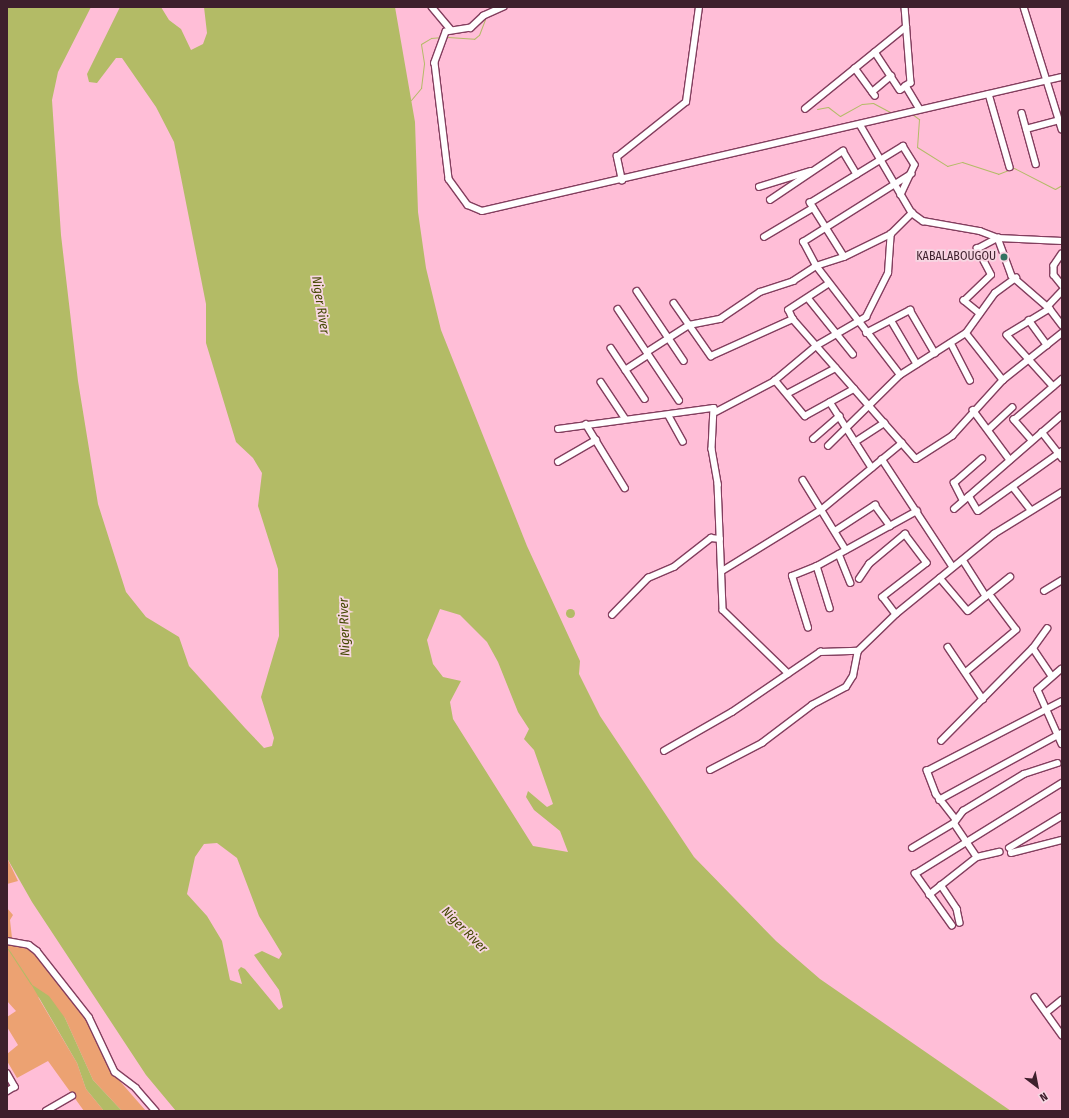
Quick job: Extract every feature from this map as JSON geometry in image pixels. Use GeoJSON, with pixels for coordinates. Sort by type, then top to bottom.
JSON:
{"type":"FeatureCollection","features":[{"type":"Feature","properties":{"kind":"street"},"geometry":{"type":"LineString","coordinates":[[432,7],[451,30]]}},
{"type":"Feature","properties":{"kind":"street"},"geometry":{"type":"LineString","coordinates":[[504,7],[495,8],[471,28],[451,30],[445,38],[435,63],[449,179],[468,205],[492,212],[906,116],[919,108],[1062,77]]}},
{"type":"Feature","properties":{"kind":"street"},"geometry":{"type":"LineString","coordinates":[[622,181],[617,158],[686,102],[699,7]]}},
{"type":"Feature","properties":{"kind":"street"},"geometry":{"type":"LineString","coordinates":[[875,52],[900,90],[911,83],[905,7]]}},
{"type":"Feature","properties":{"kind":"street"},"geometry":{"type":"LineString","coordinates":[[1024,7],[1049,80],[1062,129]]}},
{"type":"Feature","properties":{"kind":"street"},"geometry":{"type":"LineString","coordinates":[[806,109],[906,27]]}},
{"type":"Feature","properties":{"kind":"street"},"geometry":{"type":"LineString","coordinates":[[855,68],[874,94],[890,76]]}},
{"type":"Feature","properties":{"kind":"street"},"geometry":{"type":"LineString","coordinates":[[906,86],[919,108]]}},
{"type":"Feature","properties":{"kind":"street"},"geometry":{"type":"LineString","coordinates":[[989,94],[1010,167]]}},
{"type":"Feature","properties":{"kind":"street"},"geometry":{"type":"LineString","coordinates":[[1022,113],[1036,164]]}},
{"type":"Feature","properties":{"kind":"street"},"geometry":{"type":"LineString","coordinates":[[1026,129],[1060,120]]}},
{"type":"Feature","properties":{"kind":"street"},"geometry":{"type":"LineString","coordinates":[[861,126],[912,213],[923,221],[972,229],[998,238],[1062,241]]}},
{"type":"Feature","properties":{"kind":"street"},"geometry":{"type":"LineString","coordinates":[[844,257],[810,203],[903,146],[915,165],[901,195]]}},
{"type":"Feature","properties":{"kind":"street"},"geometry":{"type":"LineString","coordinates":[[770,200],[843,151],[857,174]]}},
{"type":"Feature","properties":{"kind":"street"},"geometry":{"type":"LineString","coordinates":[[759,187],[813,171]]}},
{"type":"Feature","properties":{"kind":"street"},"geometry":{"type":"LineString","coordinates":[[900,375],[829,284],[816,266],[803,242],[911,174]]}},
{"type":"Feature","properties":{"kind":"street"},"geometry":{"type":"LineString","coordinates":[[764,237],[813,208]]}},
{"type":"Feature","properties":{"kind":"street"},"geometry":{"type":"LineString","coordinates":[[625,370],[689,325],[720,319],[760,292],[793,281],[816,266],[844,257],[892,234],[912,213]]}},
{"type":"Feature","properties":{"kind":"street"},"geometry":{"type":"LineString","coordinates":[[716,412],[775,380],[816,346],[859,323],[877,300],[888,273],[892,234]]}},
{"type":"Feature","properties":{"kind":"street"},"geometry":{"type":"LineString","coordinates":[[998,238],[1016,278],[1049,307],[1062,325]]}},
{"type":"Feature","properties":{"kind":"street"},"geometry":{"type":"LineString","coordinates":[[980,314],[964,301],[991,275],[977,249],[998,238]]}},
{"type":"Feature","properties":{"kind":"street"},"geometry":{"type":"LineString","coordinates":[[1062,254],[1054,266],[1054,276],[1062,285]]}},
{"type":"Feature","properties":{"kind":"street"},"geometry":{"type":"LineString","coordinates":[[828,446],[900,375],[966,333],[994,293],[1016,278]]}},
{"type":"Feature","properties":{"kind":"street"},"geometry":{"type":"LineString","coordinates":[[829,284],[789,310],[793,319],[916,459],[952,436],[973,410],[1003,380],[1062,333]]}},
{"type":"Feature","properties":{"kind":"street"},"geometry":{"type":"LineString","coordinates":[[637,291],[684,362]]}},
{"type":"Feature","properties":{"kind":"street"},"geometry":{"type":"LineString","coordinates":[[1053,386],[1007,335],[1049,307],[1062,291]]}},
{"type":"Feature","properties":{"kind":"street"},"geometry":{"type":"LineString","coordinates":[[808,298],[853,354]]}},
{"type":"Feature","properties":{"kind":"street"},"geometry":{"type":"LineString","coordinates":[[674,303],[711,356],[793,319]]}},
{"type":"Feature","properties":{"kind":"street"},"geometry":{"type":"LineString","coordinates":[[618,309],[679,400]]}},
{"type":"Feature","properties":{"kind":"street"},"geometry":{"type":"LineString","coordinates":[[866,333],[910,310],[935,353]]}},
{"type":"Feature","properties":{"kind":"street"},"geometry":{"type":"LineString","coordinates":[[891,320],[917,364]]}},
{"type":"Feature","properties":{"kind":"street"},"geometry":{"type":"LineString","coordinates":[[1029,320],[1047,345]]}},
{"type":"Feature","properties":{"kind":"street"},"geometry":{"type":"LineString","coordinates":[[966,333],[1003,380]]}},
{"type":"Feature","properties":{"kind":"street"},"geometry":{"type":"LineString","coordinates":[[951,343],[970,380]]}},
{"type":"Feature","properties":{"kind":"street"},"geometry":{"type":"LineString","coordinates":[[611,348],[645,399]]}},
{"type":"Feature","properties":{"kind":"street"},"geometry":{"type":"LineString","coordinates":[[787,394],[836,368]]}},
{"type":"Feature","properties":{"kind":"street"},"geometry":{"type":"LineString","coordinates":[[1032,441],[1014,420],[1062,379]]}},
{"type":"Feature","properties":{"kind":"street"},"geometry":{"type":"LineString","coordinates":[[775,380],[805,416],[854,389]]}},
{"type":"Feature","properties":{"kind":"street"},"geometry":{"type":"LineString","coordinates":[[602,382],[625,418]]}},
{"type":"Feature","properties":{"kind":"street"},"geometry":{"type":"LineString","coordinates":[[830,402],[872,468]]}},
{"type":"Feature","properties":{"kind":"street"},"geometry":{"type":"LineString","coordinates":[[558,428],[625,418],[669,416],[714,408],[716,412],[712,449],[720,539],[723,610],[788,673]]}},
{"type":"Feature","properties":{"kind":"street"},"geometry":{"type":"LineString","coordinates":[[988,430],[1012,408]]}},
{"type":"Feature","properties":{"kind":"street"},"geometry":{"type":"LineString","coordinates":[[973,410],[1010,460]]}},
{"type":"Feature","properties":{"kind":"street"},"geometry":{"type":"LineString","coordinates":[[954,509],[1062,415]]}},
{"type":"Feature","properties":{"kind":"street"},"geometry":{"type":"LineString","coordinates":[[669,416],[683,441]]}},
{"type":"Feature","properties":{"kind":"street"},"geometry":{"type":"LineString","coordinates":[[813,439],[839,416]]}},
{"type":"Feature","properties":{"kind":"street"},"geometry":{"type":"LineString","coordinates":[[855,442],[884,423]]}},
{"type":"Feature","properties":{"kind":"street"},"geometry":{"type":"LineString","coordinates":[[586,424],[625,488]]}},
{"type":"Feature","properties":{"kind":"street"},"geometry":{"type":"LineString","coordinates":[[969,496],[978,511],[1061,454],[1042,432]]}},
{"type":"Feature","properties":{"kind":"street"},"geometry":{"type":"LineString","coordinates":[[558,462],[596,440]]}},
{"type":"Feature","properties":{"kind":"street"},"geometry":{"type":"LineString","coordinates":[[722,571],[821,510],[902,443]]}},
{"type":"Feature","properties":{"kind":"street"},"geometry":{"type":"LineString","coordinates":[[963,501],[954,482],[982,458]]}},
{"type":"Feature","properties":{"kind":"street"},"geometry":{"type":"LineString","coordinates":[[882,459],[954,567]]}},
{"type":"Feature","properties":{"kind":"street"},"geometry":{"type":"LineString","coordinates":[[803,480],[846,550]]}},
{"type":"Feature","properties":{"kind":"street"},"geometry":{"type":"LineString","coordinates":[[1013,487],[1031,510]]}},
{"type":"Feature","properties":{"kind":"street"},"geometry":{"type":"LineString","coordinates":[[710,770],[762,743],[812,705],[846,687],[853,676],[858,651],[896,614],[963,560],[1031,510],[1062,492]]}},
{"type":"Feature","properties":{"kind":"street"},"geometry":{"type":"LineString","coordinates":[[835,531],[875,505],[890,526]]}},
{"type":"Feature","properties":{"kind":"street"},"geometry":{"type":"LineString","coordinates":[[808,628],[792,576],[817,566],[917,511]]}},
{"type":"Feature","properties":{"kind":"street"},"geometry":{"type":"LineString","coordinates":[[858,579],[869,564],[905,534],[927,562],[883,597],[896,614]]}},
{"type":"Feature","properties":{"kind":"street"},"geometry":{"type":"LineString","coordinates":[[612,615],[648,578],[674,567],[711,538],[720,539]]}},
{"type":"Feature","properties":{"kind":"street"},"geometry":{"type":"LineString","coordinates":[[839,554],[851,583]]}},
{"type":"Feature","properties":{"kind":"street"},"geometry":{"type":"LineString","coordinates":[[963,560],[989,597],[1016,630],[967,671]]}},
{"type":"Feature","properties":{"kind":"street"},"geometry":{"type":"LineString","coordinates":[[817,566],[830,608]]}},
{"type":"Feature","properties":{"kind":"street"},"geometry":{"type":"LineString","coordinates":[[940,578],[968,611],[989,597],[1010,578]]}},
{"type":"Feature","properties":{"kind":"street"},"geometry":{"type":"LineString","coordinates":[[1044,591],[1062,580]]}},
{"type":"Feature","properties":{"kind":"street"},"geometry":{"type":"LineString","coordinates":[[941,741],[1033,648],[1047,629]]}},
{"type":"Feature","properties":{"kind":"street"},"geometry":{"type":"LineString","coordinates":[[948,647],[967,671],[983,699]]}},
{"type":"Feature","properties":{"kind":"street"},"geometry":{"type":"LineString","coordinates":[[1033,648],[1052,676]]}},
{"type":"Feature","properties":{"kind":"street"},"geometry":{"type":"LineString","coordinates":[[664,751],[820,652],[858,651]]}},
{"type":"Feature","properties":{"kind":"street"},"geometry":{"type":"LineString","coordinates":[[1062,669],[1052,676],[1038,690],[1046,711],[1060,734],[1062,744]]}},
{"type":"Feature","properties":{"kind":"street"},"geometry":{"type":"LineString","coordinates":[[977,857],[955,821],[939,800],[928,771],[1046,711],[1062,701]]}},
{"type":"Feature","properties":{"kind":"street"},"geometry":{"type":"LineString","coordinates":[[939,800],[1060,734]]}},
{"type":"Feature","properties":{"kind":"street"},"geometry":{"type":"LineString","coordinates":[[912,848],[1024,774],[1057,763]]}},
{"type":"Feature","properties":{"kind":"street"},"geometry":{"type":"LineString","coordinates":[[952,926],[915,874],[1062,783]]}},
{"type":"Feature","properties":{"kind":"street"},"geometry":{"type":"LineString","coordinates":[[1062,816],[1010,850],[1062,840]]}},
{"type":"Feature","properties":{"kind":"street"},"geometry":{"type":"LineString","coordinates":[[929,895],[977,857],[999,852]]}},
{"type":"Feature","properties":{"kind":"street"},"geometry":{"type":"LineString","coordinates":[[941,885],[957,909],[960,923]]}},
{"type":"Feature","properties":{"kind":"street"},"geometry":{"type":"LineString","coordinates":[[7,941],[29,945],[38,951],[90,1017],[115,1072],[136,1088],[156,1111]]}},
{"type":"Feature","properties":{"kind":"street"},"geometry":{"type":"LineString","coordinates":[[1035,996],[1062,1035]]}},
{"type":"Feature","properties":{"kind":"street"},"geometry":{"type":"LineString","coordinates":[[1047,1012],[1062,1000]]}},
{"type":"Feature","properties":{"kind":"street"},"geometry":{"type":"LineString","coordinates":[[7,1074],[15,1087],[7,1092]]}},
{"type":"Feature","properties":{"kind":"street"},"geometry":{"type":"LineString","coordinates":[[46,1111],[72,1096]]}},
{"type":"Feature","properties":{"kind":"street"},"geometry":{"type":"LineString","coordinates":[[55,1106],[59,1111]]}},
{"type":"Feature","properties":{"kind":"shaded area"},"geometry":{"type":"Polygon","coordinates":[[[7,858],[18,881],[7,884],[7,858]]]}},
{"type":"Feature","properties":{"kind":"shaded area"},"geometry":{"type":"Polygon","coordinates":[[[7,908],[13,915],[10,920],[12,938],[7,938],[7,908]]]}},
{"type":"Feature","properties":{"kind":"shaded area"},"geometry":{"type":"Polygon","coordinates":[[[10,944],[34,951],[86,1019],[111,1071],[146,1111],[122,1111],[93,1080],[65,1018],[38,997],[77,1063],[86,1089],[104,1111],[84,1111],[48,1061],[17,1078],[7,1061],[7,1054],[18,1045],[7,1027],[7,1017],[16,1011],[7,1001],[7,945],[10,944]]]}},
{"type":"Feature","properties":{"kind":"water","name":"Niger River"},"geometry":{"type":"Polygon","coordinates":[[[7,7],[91,7],[58,72],[52,100],[61,235],[78,381],[98,504],[126,592],[146,617],[179,637],[189,666],[264,748],[272,746],[274,738],[261,697],[279,636],[278,569],[258,506],[262,473],[253,458],[236,442],[206,343],[206,304],[174,142],[156,107],[122,58],[116,58],[97,83],[89,82],[87,74],[120,7],[161,7],[169,20],[181,29],[191,50],[203,44],[207,33],[204,7],[395,7],[415,122],[418,212],[426,268],[441,330],[527,546],[580,661],[579,674],[600,716],[694,857],[776,941],[820,979],[1011,1111],[176,1111],[146,1075],[32,902],[7,858],[7,7]],[[440,609],[427,640],[433,664],[443,677],[461,681],[450,702],[453,719],[533,846],[568,852],[560,831],[534,810],[526,797],[528,791],[547,807],[553,804],[534,750],[524,739],[529,729],[518,712],[498,662],[487,642],[460,615],[440,609]],[[217,843],[204,844],[195,857],[187,894],[207,916],[222,941],[230,980],[242,984],[238,970],[241,967],[245,969],[279,1010],[283,1007],[279,990],[254,955],[262,951],[279,959],[282,954],[259,916],[237,858],[217,843]]]}},
{"type":"Feature","properties":{"kind":"water"},"geometry":{"type":"Polygon","coordinates":[[[568,609],[572,609],[574,613],[572,617],[568,617],[566,615],[566,611],[568,609]]]}},
{"type":"Feature","properties":{"kind":"water"},"geometry":{"type":"Polygon","coordinates":[[[31,984],[49,996],[65,1018],[93,1080],[122,1111],[104,1111],[86,1089],[77,1063],[31,984]]]}},
{"type":"Feature","properties":{"kind":"waterway"},"geometry":{"type":"LineString","coordinates":[[448,37],[474,39],[479,35],[485,19]]}},
{"type":"Feature","properties":{"kind":"waterway"},"geometry":{"type":"LineString","coordinates":[[411,100],[421,88],[424,63],[421,44],[431,38],[442,37]]}},
{"type":"Feature","properties":{"kind":"waterway"},"geometry":{"type":"LineString","coordinates":[[817,109],[828,107],[840,116],[862,104],[873,103],[894,114]]}},
{"type":"Feature","properties":{"kind":"waterway"},"geometry":{"type":"LineString","coordinates":[[912,114],[919,119],[917,147],[947,166],[962,162],[998,174],[1014,168],[1055,189],[1062,185]]}},
{"type":"Feature","properties":{"kind":"waterway"},"geometry":{"type":"LineString","coordinates":[[8,949],[31,984]]}},
{"type":"Feature","properties":{"kind":"place","name":"KABALABOUGOU"},"geometry":{"type":"Point","coordinates":[1004,257]}}]}
